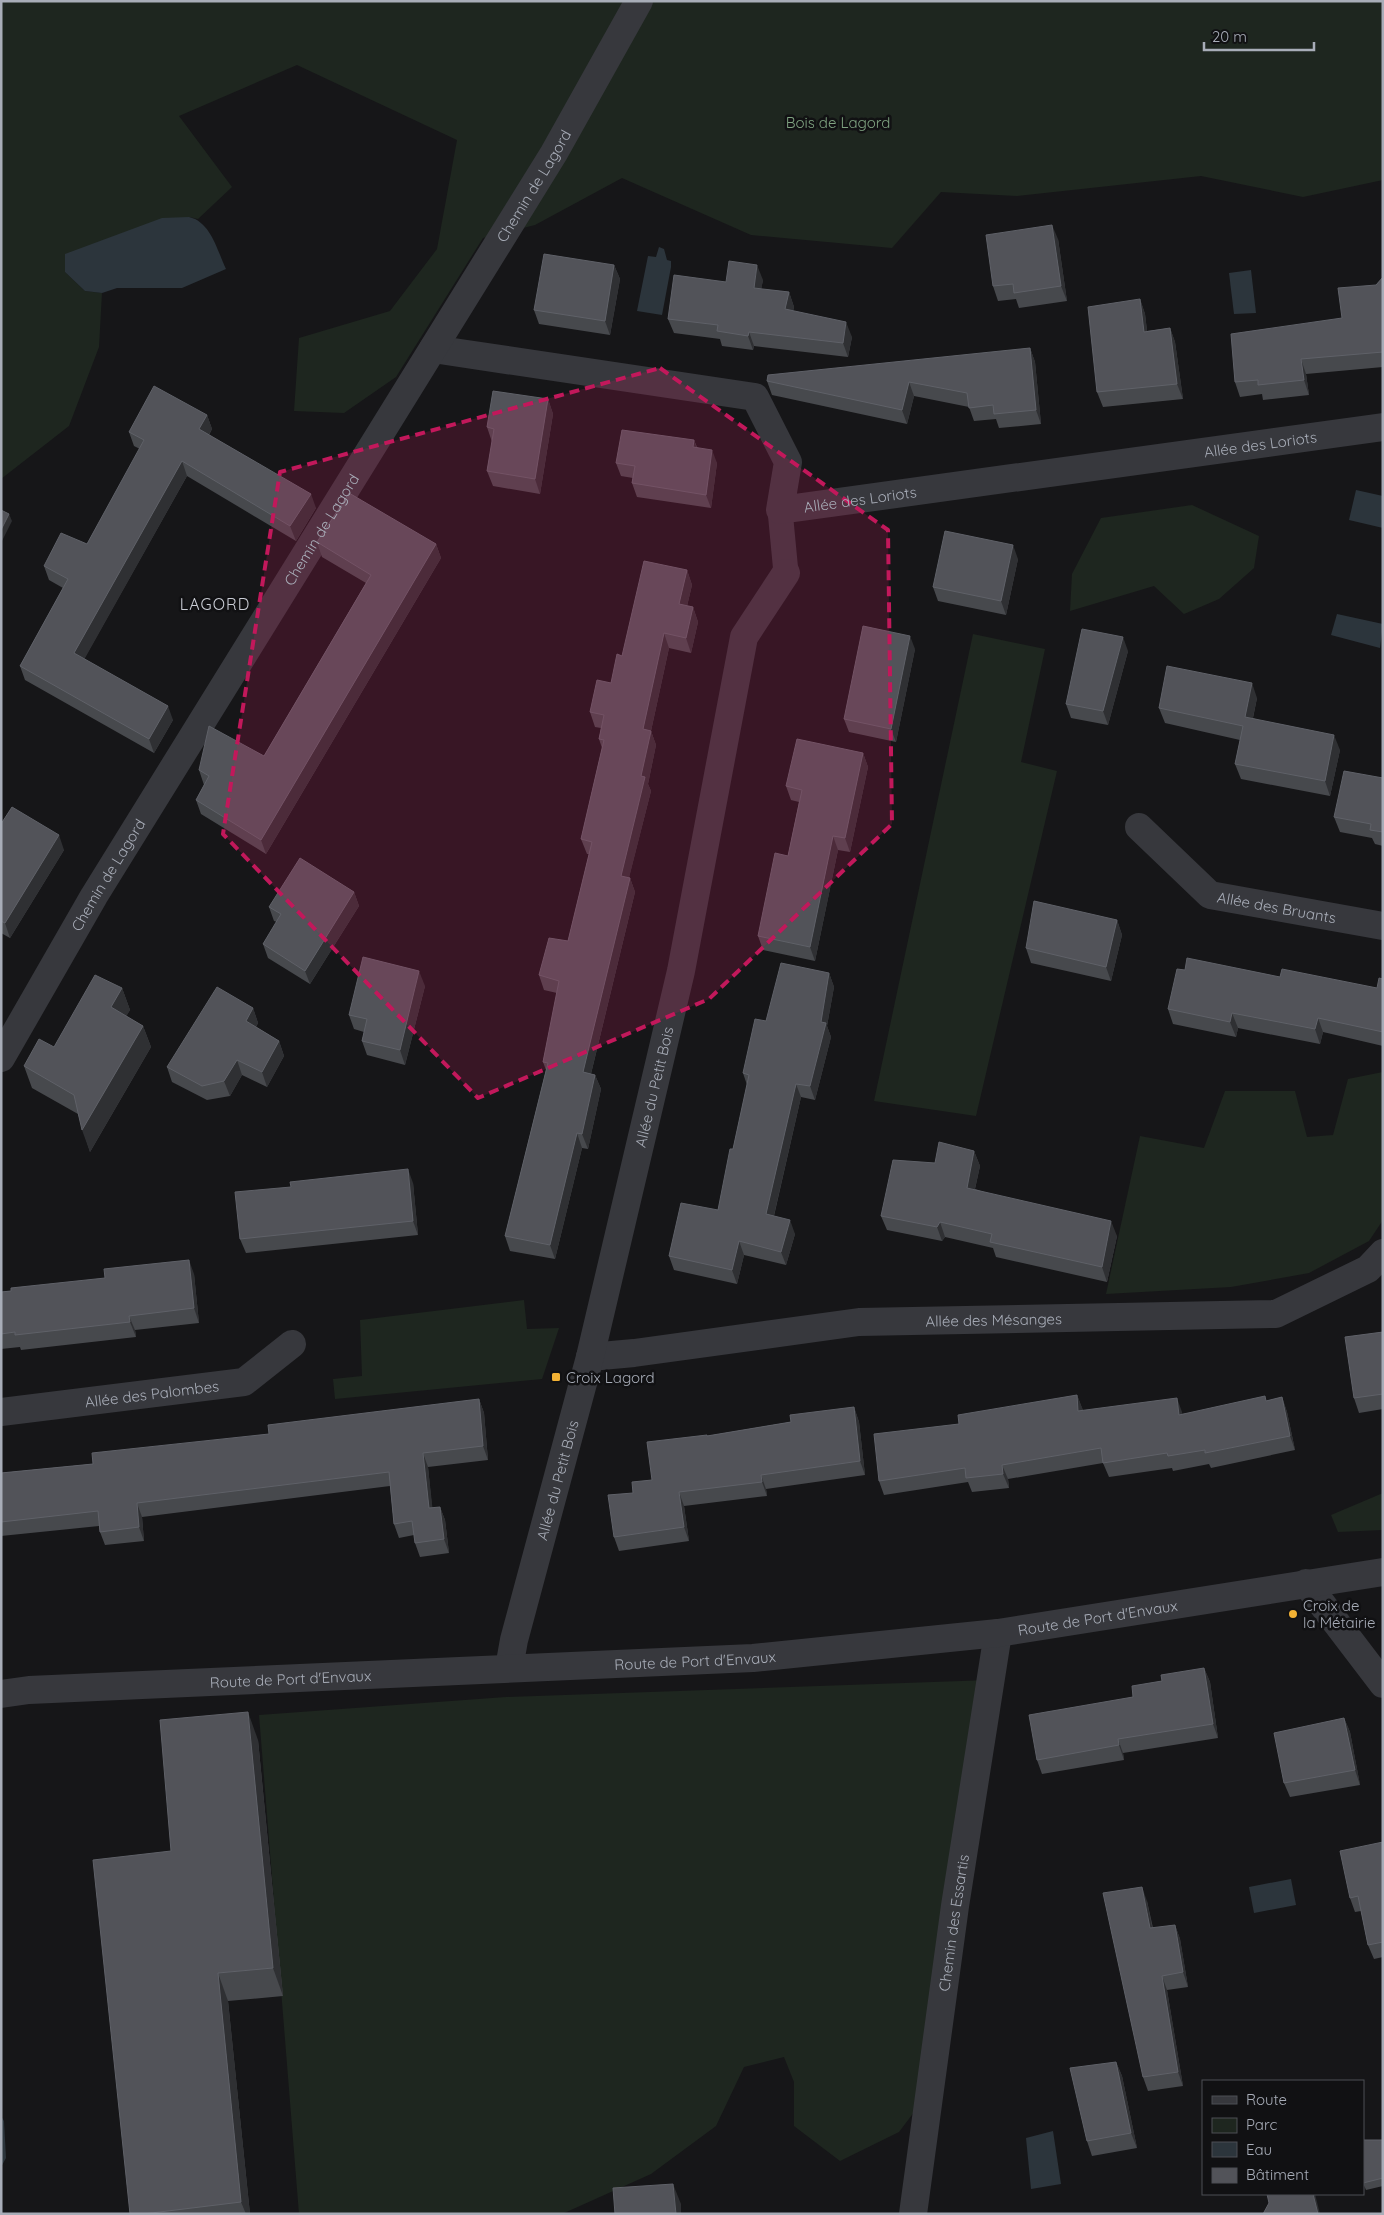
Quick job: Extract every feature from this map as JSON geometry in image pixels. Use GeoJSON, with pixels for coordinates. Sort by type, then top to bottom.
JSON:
{"type":"FeatureCollection","features":[{"type":"Feature","properties":{"kind":"street","name":"Chemin de Lagord"},"geometry":{"type":"LineString","coordinates":[[1,1058],[94,896],[554,154],[639,1]]}},
{"type":"Feature","properties":{"kind":"street","name":"Allée des Loriots"},"geometry":{"type":"LineString","coordinates":[[433,349],[755,397],[788,462],[780,510],[1383,427]]}},
{"type":"Feature","properties":{"kind":"street","name":"Allée du Petit Bois"},"geometry":{"type":"LineString","coordinates":[[509,1668],[514,1640],[590,1357],[681,971],[744,637],[786,573],[780,510]]}},
{"type":"Feature","properties":{"kind":"street","name":"Allée des Bruants"},"geometry":{"type":"LineString","coordinates":[[1138,827],[1210,895],[1383,926]]}},
{"type":"Feature","properties":{"kind":"street","name":"Allée des Mésanges"},"geometry":{"type":"LineString","coordinates":[[590,1357],[634,1353],[859,1322],[1276,1314],[1368,1269],[1383,1253]]}},
{"type":"Feature","properties":{"kind":"street","name":"Allée des Palombes"},"geometry":{"type":"LineString","coordinates":[[1,1412],[244,1382],[292,1344]]}},
{"type":"Feature","properties":{"kind":"street","name":"Route de Port d'Envaux"},"geometry":{"type":"LineString","coordinates":[[1,1694],[29,1690],[753,1658],[998,1633],[1383,1572]]}},
{"type":"Feature","properties":{"kind":"street"},"geometry":{"type":"LineString","coordinates":[[1306,1583],[1383,1684]]}},
{"type":"Feature","properties":{"kind":"street","name":"Chemin des Essartis"},"geometry":{"type":"LineString","coordinates":[[913,2214],[955,1906],[998,1633]]}},
{"type":"Feature","properties":{"kind":"highlighted area"},"geometry":{"type":"Polygon","coordinates":[[[660,368],[888,530],[892,824],[709,999],[478,1098],[223,834],[280,472],[660,368]]]}},
{"type":"Feature","properties":{"kind":"green space","name":"Bois de Lagord"},"geometry":{"type":"Polygon","coordinates":[[[1,1],[1383,1],[1383,180],[1303,197],[1201,176],[1017,196],[941,192],[892,248],[751,235],[622,178],[535,225],[483,238],[396,377],[344,413],[294,411],[299,338],[390,311],[437,249],[457,140],[297,65],[179,116],[232,187],[198,219],[189,217],[65,272],[85,291],[102,293],[99,347],[69,426],[1,479],[1,1]]]}},
{"type":"Feature","properties":{"kind":"green space"},"geometry":{"type":"Polygon","coordinates":[[[1192,505],[1259,536],[1254,568],[1219,599],[1184,614],[1154,586],[1070,611],[1072,574],[1101,518],[1192,505]]]}},
{"type":"Feature","properties":{"kind":"green space"},"geometry":{"type":"Polygon","coordinates":[[[973,634],[1045,649],[1021,762],[1057,771],[976,1116],[874,1101],[973,634]]]}},
{"type":"Feature","properties":{"kind":"green space"},"geometry":{"type":"Polygon","coordinates":[[[1383,1072],[1383,1220],[1369,1241],[1309,1273],[1231,1287],[1106,1294],[1140,1136],[1204,1148],[1225,1091],[1295,1091],[1307,1137],[1333,1135],[1348,1079],[1383,1072]]]}},
{"type":"Feature","properties":{"kind":"green space"},"geometry":{"type":"Polygon","coordinates":[[[524,1300],[527,1329],[559,1328],[542,1379],[335,1399],[333,1379],[362,1376],[360,1320],[524,1300]]]}},
{"type":"Feature","properties":{"kind":"green space"},"geometry":{"type":"Polygon","coordinates":[[[1383,1493],[1383,1530],[1338,1532],[1331,1515],[1383,1493]]]}},
{"type":"Feature","properties":{"kind":"green space"},"geometry":{"type":"Polygon","coordinates":[[[990,1680],[930,2091],[899,2132],[840,2161],[794,2126],[794,2082],[784,2057],[744,2067],[716,2126],[651,2174],[562,2214],[299,2214],[259,1715],[506,1697],[990,1680]]]}},
{"type":"Feature","properties":{"kind":"water"},"geometry":{"type":"Polygon","coordinates":[[[189,217],[197,220],[208,231],[226,269],[182,288],[117,288],[102,293],[85,291],[65,272],[65,254],[162,218],[189,217]]]}},
{"type":"Feature","properties":{"kind":"water"},"geometry":{"type":"Polygon","coordinates":[[[659,247],[664,249],[667,260],[671,261],[662,315],[637,311],[648,256],[656,257],[659,247]]]}},
{"type":"Feature","properties":{"kind":"water"},"geometry":{"type":"Polygon","coordinates":[[[1251,270],[1256,313],[1234,314],[1229,273],[1251,270]]]}},
{"type":"Feature","properties":{"kind":"water"},"geometry":{"type":"Polygon","coordinates":[[[1356,490],[1383,496],[1383,528],[1349,520],[1356,490]]]}},
{"type":"Feature","properties":{"kind":"water"},"geometry":{"type":"Polygon","coordinates":[[[1337,614],[1383,624],[1380,648],[1331,635],[1337,614]]]}},
{"type":"Feature","properties":{"kind":"water"},"geometry":{"type":"Polygon","coordinates":[[[1291,1879],[1296,1905],[1254,1913],[1249,1887],[1291,1879]]]}},
{"type":"Feature","properties":{"kind":"water"},"geometry":{"type":"Polygon","coordinates":[[[1,2116],[4,2121],[6,2158],[1,2167],[1,2116]]]}},
{"type":"Feature","properties":{"kind":"water"},"geometry":{"type":"Polygon","coordinates":[[[1053,2131],[1061,2184],[1031,2189],[1026,2138],[1053,2131]]]}},
{"type":"Feature","properties":{"kind":"building"},"geometry":{"type":"Polygon","coordinates":[[[1052,225],[1061,286],[1014,293],[1013,284],[993,286],[986,235],[1052,225]]]}},
{"type":"Feature","properties":{"kind":"building"},"geometry":{"type":"Polygon","coordinates":[[[544,254],[614,265],[605,321],[534,310],[544,254]]]}},
{"type":"Feature","properties":{"kind":"building"},"geometry":{"type":"Polygon","coordinates":[[[729,261],[757,265],[754,288],[789,292],[785,309],[846,322],[843,343],[749,332],[748,336],[717,331],[718,325],[668,319],[674,275],[726,282],[729,261]]]}},
{"type":"Feature","properties":{"kind":"building"},"geometry":{"type":"Polygon","coordinates":[[[1383,277],[1383,352],[1301,359],[1304,380],[1258,385],[1258,380],[1235,382],[1231,334],[1342,318],[1338,288],[1376,285],[1383,277]]]}},
{"type":"Feature","properties":{"kind":"building"},"geometry":{"type":"Polygon","coordinates":[[[1140,299],[1144,332],[1170,328],[1177,384],[1097,392],[1088,307],[1140,299]]]}},
{"type":"Feature","properties":{"kind":"building"},"geometry":{"type":"Polygon","coordinates":[[[1030,348],[1036,410],[994,414],[993,405],[969,408],[967,393],[909,382],[902,410],[767,381],[768,375],[1030,348]]]}},
{"type":"Feature","properties":{"kind":"building"},"geometry":{"type":"Polygon","coordinates":[[[154,386],[207,415],[199,429],[311,494],[290,526],[182,461],[74,653],[168,706],[149,739],[20,666],[68,579],[44,566],[61,533],[87,544],[144,440],[129,432],[154,386]]]}},
{"type":"Feature","properties":{"kind":"building"},"geometry":{"type":"Polygon","coordinates":[[[493,391],[548,399],[535,479],[487,471],[494,429],[487,427],[493,391]]]}},
{"type":"Feature","properties":{"kind":"building"},"geometry":{"type":"Polygon","coordinates":[[[622,430],[694,440],[693,447],[712,450],[706,495],[632,483],[635,466],[616,463],[622,430]]]}},
{"type":"Feature","properties":{"kind":"building"},"geometry":{"type":"Polygon","coordinates":[[[349,493],[436,544],[261,840],[196,800],[209,776],[199,770],[209,726],[264,756],[371,575],[317,542],[349,493]]]}},
{"type":"Feature","properties":{"kind":"building"},"geometry":{"type":"Polygon","coordinates":[[[1,510],[9,514],[1,530],[1,510]]]}},
{"type":"Feature","properties":{"kind":"building"},"geometry":{"type":"Polygon","coordinates":[[[945,531],[1013,545],[1001,601],[933,587],[945,531]]]}},
{"type":"Feature","properties":{"kind":"building"},"geometry":{"type":"Polygon","coordinates":[[[644,561],[687,570],[679,604],[693,607],[686,638],[664,633],[643,729],[651,731],[641,776],[645,777],[621,876],[630,878],[583,1072],[595,1075],[582,1134],[577,1133],[550,1245],[505,1236],[548,1063],[543,1062],[559,981],[539,975],[549,938],[568,941],[592,842],[581,839],[604,740],[599,739],[604,715],[590,712],[597,680],[611,683],[617,654],[622,656],[644,561]]]}},
{"type":"Feature","properties":{"kind":"building"},"geometry":{"type":"Polygon","coordinates":[[[863,626],[910,636],[891,729],[844,719],[863,626]]]}},
{"type":"Feature","properties":{"kind":"building"},"geometry":{"type":"Polygon","coordinates":[[[1082,629],[1123,637],[1103,711],[1066,704],[1082,629]]]}},
{"type":"Feature","properties":{"kind":"building"},"geometry":{"type":"Polygon","coordinates":[[[1167,666],[1252,683],[1245,717],[1334,735],[1325,781],[1235,764],[1243,726],[1159,708],[1167,666]]]}},
{"type":"Feature","properties":{"kind":"building"},"geometry":{"type":"Polygon","coordinates":[[[797,739],[863,753],[845,838],[833,836],[810,947],[758,936],[775,853],[788,856],[802,790],[786,786],[797,739]]]}},
{"type":"Feature","properties":{"kind":"building"},"geometry":{"type":"Polygon","coordinates":[[[1344,771],[1383,778],[1383,832],[1370,830],[1371,824],[1334,817],[1344,771]]]}},
{"type":"Feature","properties":{"kind":"building"},"geometry":{"type":"Polygon","coordinates":[[[12,807],[59,835],[5,923],[1,921],[1,824],[12,807]]]}},
{"type":"Feature","properties":{"kind":"building"},"geometry":{"type":"Polygon","coordinates":[[[300,858],[354,892],[305,971],[263,944],[281,914],[269,907],[300,858]]]}},
{"type":"Feature","properties":{"kind":"building"},"geometry":{"type":"Polygon","coordinates":[[[1034,901],[1117,920],[1106,967],[1026,948],[1034,901]]]}},
{"type":"Feature","properties":{"kind":"building"},"geometry":{"type":"Polygon","coordinates":[[[363,957],[419,971],[400,1050],[362,1041],[367,1019],[349,1015],[363,957]]]}},
{"type":"Feature","properties":{"kind":"building"},"geometry":{"type":"Polygon","coordinates":[[[1187,958],[1280,977],[1282,969],[1377,988],[1379,978],[1383,979],[1383,1032],[1318,1018],[1315,1029],[1232,1013],[1230,1022],[1168,1009],[1177,969],[1185,970],[1187,958]]]}},
{"type":"Feature","properties":{"kind":"building"},"geometry":{"type":"Polygon","coordinates":[[[781,963],[829,973],[821,1022],[826,1023],[810,1086],[796,1084],[766,1214],[790,1220],[781,1252],[739,1241],[732,1270],[669,1256],[681,1203],[718,1210],[730,1149],[733,1149],[749,1075],[743,1073],[755,1019],[766,1021],[781,963]]]}},
{"type":"Feature","properties":{"kind":"building"},"geometry":{"type":"Polygon","coordinates":[[[95,975],[122,988],[111,1007],[143,1026],[82,1130],[74,1095],[24,1066],[39,1039],[54,1047],[95,975]]]}},
{"type":"Feature","properties":{"kind":"building"},"geometry":{"type":"Polygon","coordinates":[[[217,987],[253,1008],[246,1021],[279,1041],[262,1072],[237,1060],[224,1081],[202,1086],[167,1067],[217,987]]]}},
{"type":"Feature","properties":{"kind":"building"},"geometry":{"type":"Polygon","coordinates":[[[939,1142],[974,1151],[967,1188],[1111,1221],[1102,1267],[990,1242],[992,1234],[940,1222],[937,1227],[881,1216],[893,1160],[935,1163],[939,1142]]]}},
{"type":"Feature","properties":{"kind":"building"},"geometry":{"type":"Polygon","coordinates":[[[408,1169],[413,1221],[240,1239],[235,1192],[291,1187],[290,1182],[408,1169]]]}},
{"type":"Feature","properties":{"kind":"building"},"geometry":{"type":"Polygon","coordinates":[[[189,1260],[194,1308],[129,1316],[130,1322],[15,1335],[15,1332],[1,1334],[1,1292],[11,1291],[11,1288],[105,1278],[104,1269],[189,1260]]]}},
{"type":"Feature","properties":{"kind":"building"},"geometry":{"type":"Polygon","coordinates":[[[1383,1332],[1383,1394],[1354,1398],[1345,1337],[1383,1332]]]}},
{"type":"Feature","properties":{"kind":"building"},"geometry":{"type":"Polygon","coordinates":[[[1077,1395],[1078,1411],[1177,1398],[1179,1415],[1265,1396],[1266,1401],[1282,1397],[1290,1436],[1205,1453],[1205,1450],[1168,1456],[1167,1453],[1103,1463],[1101,1448],[1002,1465],[1003,1474],[966,1478],[965,1468],[879,1481],[874,1434],[959,1424],[958,1415],[1077,1395]]]}},
{"type":"Feature","properties":{"kind":"building"},"geometry":{"type":"Polygon","coordinates":[[[479,1399],[483,1446],[423,1453],[429,1508],[440,1507],[444,1539],[415,1543],[412,1521],[394,1524],[389,1472],[137,1503],[139,1527],[100,1532],[98,1511],[1,1522],[1,1473],[93,1464],[92,1453],[269,1434],[268,1425],[479,1399]]]}},
{"type":"Feature","properties":{"kind":"building"},"geometry":{"type":"Polygon","coordinates":[[[854,1407],[860,1461],[761,1475],[762,1482],[679,1492],[684,1527],[614,1537],[608,1495],[633,1493],[632,1482],[652,1480],[647,1442],[707,1436],[791,1422],[790,1415],[854,1407]]]}},
{"type":"Feature","properties":{"kind":"building"},"geometry":{"type":"Polygon","coordinates":[[[1204,1668],[1213,1724],[1118,1739],[1119,1745],[1037,1760],[1029,1715],[1133,1697],[1132,1686],[1162,1681],[1161,1675],[1204,1668]]]}},
{"type":"Feature","properties":{"kind":"building"},"geometry":{"type":"Polygon","coordinates":[[[248,1712],[273,1968],[218,1973],[241,2202],[130,2214],[93,1860],[171,1851],[160,1720],[248,1712]]]}},
{"type":"Feature","properties":{"kind":"building"},"geometry":{"type":"Polygon","coordinates":[[[1344,1718],[1355,1770],[1284,1783],[1274,1733],[1344,1718]]]}},
{"type":"Feature","properties":{"kind":"building"},"geometry":{"type":"Polygon","coordinates":[[[1383,1842],[1383,1942],[1368,1945],[1358,1896],[1350,1898],[1340,1851],[1383,1842]]]}},
{"type":"Feature","properties":{"kind":"building"},"geometry":{"type":"Polygon","coordinates":[[[1142,1887],[1150,1928],[1175,1925],[1183,1972],[1162,1976],[1178,2072],[1143,2077],[1103,1893],[1142,1887]]]}},
{"type":"Feature","properties":{"kind":"building"},"geometry":{"type":"Polygon","coordinates":[[[1116,2062],[1131,2133],[1087,2141],[1070,2068],[1116,2062]]]}},
{"type":"Feature","properties":{"kind":"building"},"geometry":{"type":"Polygon","coordinates":[[[1364,2140],[1383,2140],[1383,2178],[1364,2183],[1364,2140]]]}},
{"type":"Feature","properties":{"kind":"building"},"geometry":{"type":"Polygon","coordinates":[[[673,2184],[676,2214],[615,2214],[613,2188],[673,2184]]]}},
{"type":"Feature","properties":{"kind":"building"},"geometry":{"type":"Polygon","coordinates":[[[1267,2195],[1313,2195],[1318,2214],[1263,2214],[1269,2203],[1267,2195]]]}},
{"type":"Feature","properties":{"kind":"place","name":"Croix Lagord"},"geometry":{"type":"Point","coordinates":[556,1377]}},
{"type":"Feature","properties":{"kind":"place","name":"Croix de la Métairie"},"geometry":{"type":"Point","coordinates":[1293,1614]}},
{"type":"Feature","properties":{"kind":"district","name":"LAGORD"},"geometry":{"type":"Point","coordinates":[215,604]}}]}
